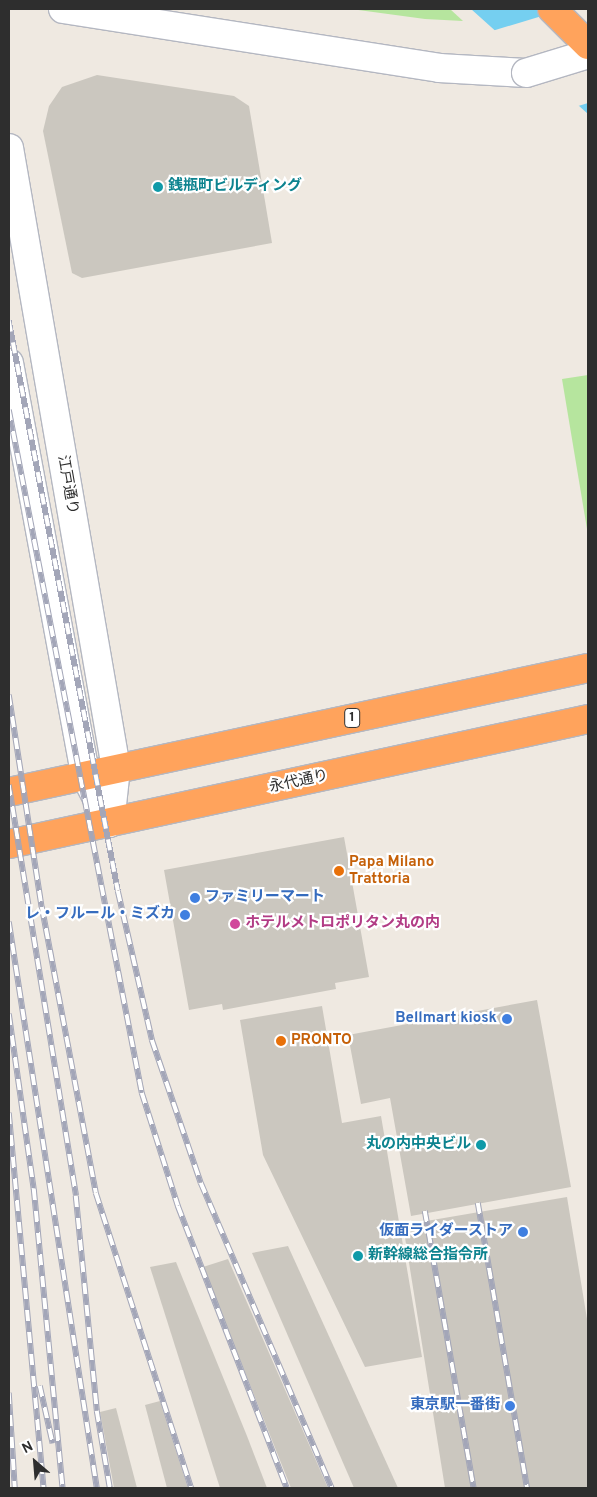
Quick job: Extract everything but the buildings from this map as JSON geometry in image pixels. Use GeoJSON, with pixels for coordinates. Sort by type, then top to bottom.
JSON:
{"type":"FeatureCollection","features":[{"type":"Feature","properties":{"kind":"highway"},"geometry":{"type":"LineString","coordinates":[[552,9],[588,45]]}},
{"type":"Feature","properties":{"kind":"highway","name":"1"},"geometry":{"type":"LineString","coordinates":[[9,792],[588,668]]}},
{"type":"Feature","properties":{"kind":"highway","name":"永代通り"},"geometry":{"type":"LineString","coordinates":[[9,844],[588,719]]}},
{"type":"Feature","properties":{"kind":"main road"},"geometry":{"type":"LineString","coordinates":[[63,9],[439,68],[526,73],[588,54]]}},
{"type":"Feature","properties":{"kind":"main road","name":"江戸通り"},"geometry":{"type":"LineString","coordinates":[[9,148],[116,768],[110,823]]}},
{"type":"Feature","properties":{"kind":"main road"},"geometry":{"type":"LineString","coordinates":[[9,363],[86,775],[110,823]]}},
{"type":"Feature","properties":{"kind":"green space"},"geometry":{"type":"Polygon","coordinates":[[[351,9],[450,9],[463,21],[425,19],[351,9]]]}},
{"type":"Feature","properties":{"kind":"green space"},"geometry":{"type":"Polygon","coordinates":[[[588,375],[588,535],[562,379],[588,375]]]}},
{"type":"Feature","properties":{"kind":"water"},"geometry":{"type":"Polygon","coordinates":[[[471,9],[588,9],[588,114],[471,9]]]}},
{"type":"Feature","properties":{"kind":"pier"},"geometry":{"type":"Polygon","coordinates":[[[565,9],[588,9],[588,103],[575,107],[492,31],[565,9]]]}},
{"type":"Feature","properties":{"kind":"railway"},"geometry":{"type":"LineString","coordinates":[[9,321],[118,891],[152,1040],[201,1183],[332,1488]]}},
{"type":"Feature","properties":{"kind":"railway"},"geometry":{"type":"LineString","coordinates":[[9,410],[142,1093],[178,1206],[287,1488]]}},
{"type":"Feature","properties":{"kind":"railway"},"geometry":{"type":"LineString","coordinates":[[9,695],[42,907],[96,1193],[191,1488]]}},
{"type":"Feature","properties":{"kind":"railway"},"geometry":{"type":"LineString","coordinates":[[9,785],[76,1196],[97,1411],[110,1488]]}},
{"type":"Feature","properties":{"kind":"railway"},"geometry":{"type":"LineString","coordinates":[[9,922],[97,1488]]}},
{"type":"Feature","properties":{"kind":"railway"},"geometry":{"type":"LineString","coordinates":[[9,1014],[34,1189],[63,1488]]}},
{"type":"Feature","properties":{"kind":"railway"},"geometry":{"type":"LineString","coordinates":[[9,1113],[44,1488]]}},
{"type":"Feature","properties":{"kind":"railway"},"geometry":{"type":"LineString","coordinates":[[478,1203],[527,1488]]}},
{"type":"Feature","properties":{"kind":"railway"},"geometry":{"type":"LineString","coordinates":[[425,1211],[474,1488]]}},
{"type":"Feature","properties":{"kind":"railway"},"geometry":{"type":"LineString","coordinates":[[40,1386],[53,1444]]}},
{"type":"Feature","properties":{"kind":"railway"},"geometry":{"type":"LineString","coordinates":[[9,1393],[15,1488]]}},
{"type":"Feature","properties":{"kind":"place","name":"銭瓶町ビルディング"},"geometry":{"type":"Point","coordinates":[158,187]}},
{"type":"Feature","properties":{"kind":"place","name":"Papa Milano Trattoria"},"geometry":{"type":"Point","coordinates":[339,871]}},
{"type":"Feature","properties":{"kind":"place","name":"ファミリーマート"},"geometry":{"type":"Point","coordinates":[195,898]}},
{"type":"Feature","properties":{"kind":"place","name":"レ・フルール・ミズカ"},"geometry":{"type":"Point","coordinates":[185,915]}},
{"type":"Feature","properties":{"kind":"place","name":"ホテルメトロポリタン丸の内"},"geometry":{"type":"Point","coordinates":[235,924]}},
{"type":"Feature","properties":{"kind":"place","name":"Bellmart kiosk"},"geometry":{"type":"Point","coordinates":[507,1019]}},
{"type":"Feature","properties":{"kind":"place","name":"PRONTO"},"geometry":{"type":"Point","coordinates":[281,1041]}},
{"type":"Feature","properties":{"kind":"place","name":"丸の内中央ビル"},"geometry":{"type":"Point","coordinates":[481,1145]}},
{"type":"Feature","properties":{"kind":"place","name":"仮面ライダーストア"},"geometry":{"type":"Point","coordinates":[523,1232]}},
{"type":"Feature","properties":{"kind":"place","name":"新幹線総合指令所"},"geometry":{"type":"Point","coordinates":[358,1256]}},
{"type":"Feature","properties":{"kind":"place","name":"東京駅一番街"},"geometry":{"type":"Point","coordinates":[510,1406]}}]}
